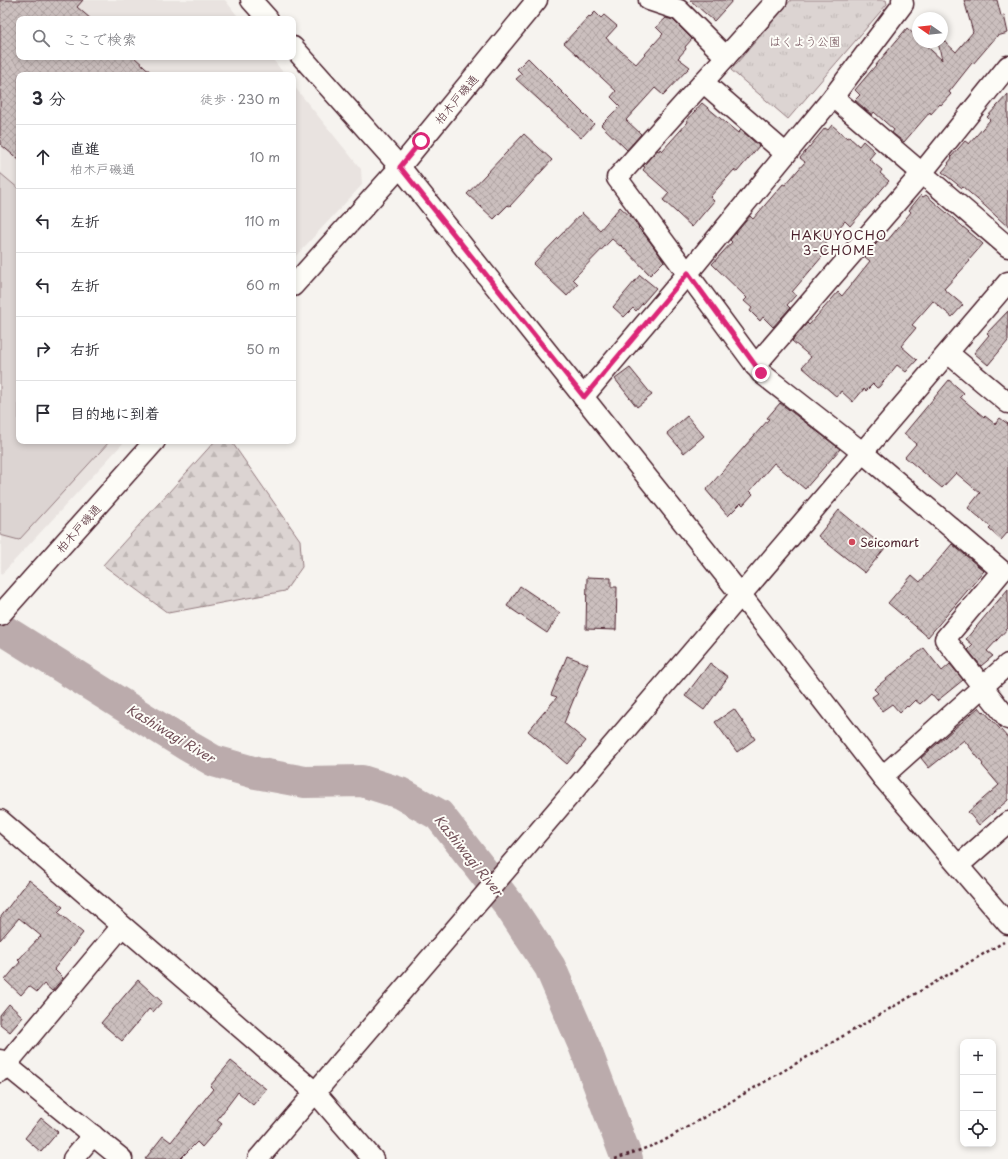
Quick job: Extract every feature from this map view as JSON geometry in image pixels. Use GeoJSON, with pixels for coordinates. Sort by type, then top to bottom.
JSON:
{"type":"FeatureCollection","features":[{"type":"Feature","properties":{"kind":"street"},"geometry":{"type":"LineString","coordinates":[[251,0],[265,16]]}},
{"type":"Feature","properties":{"kind":"street","name":"柏木戸磯通"},"geometry":{"type":"LineString","coordinates":[[296,283],[400,167],[537,0]]}},
{"type":"Feature","properties":{"kind":"street"},"geometry":{"type":"LineString","coordinates":[[649,0],[679,10],[726,57]]}},
{"type":"Feature","properties":{"kind":"street"},"geometry":{"type":"LineString","coordinates":[[777,0],[617,178],[761,373],[862,452],[1002,571],[945,640],[1008,719]]}},
{"type":"Feature","properties":{"kind":"street"},"geometry":{"type":"LineString","coordinates":[[584,397],[832,97],[903,4],[902,0]]}},
{"type":"Feature","properties":{"kind":"street"},"geometry":{"type":"LineString","coordinates":[[296,50],[400,167],[741,595],[882,777],[1008,924]]}},
{"type":"Feature","properties":{"kind":"street"},"geometry":{"type":"LineString","coordinates":[[755,366],[922,174],[1008,66]]}},
{"type":"Feature","properties":{"kind":"street"},"geometry":{"type":"LineString","coordinates":[[703,82],[786,154]]}},
{"type":"Feature","properties":{"kind":"street"},"geometry":{"type":"LineString","coordinates":[[832,97],[1008,247]]}},
{"type":"Feature","properties":{"kind":"street"},"geometry":{"type":"LineString","coordinates":[[258,1159],[518,858],[1008,282]]}},
{"type":"Feature","properties":{"kind":"street"},"geometry":{"type":"LineString","coordinates":[[948,352],[1008,403]]}},
{"type":"Feature","properties":{"kind":"street","name":"柏木戸磯通"},"geometry":{"type":"LineString","coordinates":[[0,615],[152,444]]}},
{"type":"Feature","properties":{"kind":"street"},"geometry":{"type":"LineString","coordinates":[[882,777],[1008,664]]}},
{"type":"Feature","properties":{"kind":"street"},"geometry":{"type":"LineString","coordinates":[[0,820],[315,1092],[374,1159]]}},
{"type":"Feature","properties":{"kind":"street"},"geometry":{"type":"LineString","coordinates":[[959,865],[1008,822]]}},
{"type":"Feature","properties":{"kind":"street"},"geometry":{"type":"LineString","coordinates":[[122,926],[2,1066],[93,1135],[122,1159]]}},
{"type":"Feature","properties":{"kind":"street"},"geometry":{"type":"LineString","coordinates":[[73,1159],[93,1135]]}},
{"type":"Feature","properties":{"kind":"path"},"geometry":{"type":"LineString","coordinates":[[615,1159],[660,1143],[1008,939]]}},
{"type":"Feature","properties":{"kind":"shaded area"},"geometry":{"type":"Polygon","coordinates":[[[0,0],[225,0],[238,16],[16,16],[16,60],[273,60],[283,72],[16,72],[16,444],[122,444],[1,575],[0,0]]]}},
{"type":"Feature","properties":{"kind":"shaded area"},"geometry":{"type":"Polygon","coordinates":[[[296,89],[361,169],[362,185],[296,256],[296,89]]]}},
{"type":"Feature","properties":{"kind":"green space","name":"はくよう公園"},"geometry":{"type":"Polygon","coordinates":[[[791,0],[886,0],[887,4],[788,119],[731,70],[791,0]]]}},
{"type":"Feature","properties":{"kind":"green space"},"geometry":{"type":"Polygon","coordinates":[[[0,173],[16,186],[16,444],[107,444],[19,540],[0,535],[0,173]]]}},
{"type":"Feature","properties":{"kind":"green space"},"geometry":{"type":"Polygon","coordinates":[[[212,444],[233,444],[300,540],[302,567],[285,591],[168,613],[103,565],[212,444]]]}},
{"type":"Feature","properties":{"kind":"building"},"geometry":{"type":"Polygon","coordinates":[[[0,0],[83,0],[77,7],[88,16],[16,16],[16,60],[137,60],[151,72],[16,72],[16,157],[0,144],[0,0]]]}},
{"type":"Feature","properties":{"kind":"building"},"geometry":{"type":"Polygon","coordinates":[[[690,0],[733,0],[714,21],[690,0]]]}},
{"type":"Feature","properties":{"kind":"building"},"geometry":{"type":"Polygon","coordinates":[[[964,0],[997,0],[1001,16],[1004,15],[1008,33],[997,36],[973,64],[972,63],[949,92],[951,94],[931,114],[930,112],[904,142],[892,133],[894,130],[874,112],[872,115],[855,100],[860,95],[855,90],[907,28],[912,33],[912,48],[929,48],[942,60],[939,48],[948,48],[948,45],[956,52],[973,32],[964,0]]]}},
{"type":"Feature","properties":{"kind":"building"},"geometry":{"type":"Polygon","coordinates":[[[595,12],[601,18],[604,15],[617,26],[606,38],[636,64],[663,34],[656,27],[666,18],[673,20],[692,39],[678,58],[690,67],[663,95],[655,88],[626,120],[641,134],[627,150],[601,125],[620,106],[611,97],[616,91],[564,43],[589,16],[590,17],[595,12]]]}},
{"type":"Feature","properties":{"kind":"building"},"geometry":{"type":"Polygon","coordinates":[[[528,58],[594,124],[581,138],[516,79],[522,74],[517,69],[528,58]]]}},
{"type":"Feature","properties":{"kind":"building"},"geometry":{"type":"Polygon","coordinates":[[[1008,94],[1008,227],[963,187],[962,188],[942,172],[949,164],[948,163],[952,158],[951,157],[965,141],[969,144],[990,120],[987,117],[1008,94]]]}},
{"type":"Feature","properties":{"kind":"building"},"geometry":{"type":"Polygon","coordinates":[[[702,103],[738,133],[741,130],[759,146],[737,172],[734,170],[710,197],[714,201],[692,227],[663,200],[669,193],[643,170],[645,167],[643,166],[657,150],[659,151],[660,149],[662,151],[688,122],[687,120],[702,103]]]}},
{"type":"Feature","properties":{"kind":"building"},"geometry":{"type":"Polygon","coordinates":[[[832,125],[859,146],[863,141],[875,152],[869,159],[882,170],[880,173],[889,181],[850,226],[845,221],[822,247],[827,251],[792,292],[796,295],[787,305],[790,308],[773,327],[763,317],[760,321],[750,311],[752,308],[744,301],[747,298],[712,264],[732,242],[730,240],[750,216],[753,219],[783,184],[785,185],[805,162],[800,158],[825,128],[828,130],[832,125]]]}},
{"type":"Feature","properties":{"kind":"building"},"geometry":{"type":"Polygon","coordinates":[[[524,134],[552,160],[510,206],[508,205],[494,219],[467,194],[524,134]]]}},
{"type":"Feature","properties":{"kind":"building"},"geometry":{"type":"Polygon","coordinates":[[[921,195],[923,197],[926,195],[983,244],[969,260],[970,261],[944,289],[963,305],[952,317],[933,301],[912,325],[916,328],[901,346],[917,360],[906,372],[897,365],[879,387],[877,388],[873,384],[866,391],[864,389],[853,402],[841,391],[837,397],[802,367],[811,357],[792,341],[807,323],[809,325],[838,292],[842,296],[870,261],[865,257],[882,237],[887,241],[911,212],[909,210],[921,195]]]}},
{"type":"Feature","properties":{"kind":"building"},"geometry":{"type":"Polygon","coordinates":[[[620,207],[632,218],[664,261],[650,275],[621,245],[620,246],[612,239],[573,279],[578,284],[567,296],[533,264],[582,213],[600,230],[620,207]]]}},
{"type":"Feature","properties":{"kind":"building"},"geometry":{"type":"Polygon","coordinates":[[[640,275],[656,288],[636,311],[633,308],[624,317],[613,307],[640,275]]]}},
{"type":"Feature","properties":{"kind":"building"},"geometry":{"type":"Polygon","coordinates":[[[1008,311],[1008,341],[988,365],[974,353],[989,335],[987,333],[1008,311]]]}},
{"type":"Feature","properties":{"kind":"building"},"geometry":{"type":"Polygon","coordinates":[[[630,368],[652,395],[637,407],[615,379],[630,368]]]}},
{"type":"Feature","properties":{"kind":"building"},"geometry":{"type":"Polygon","coordinates":[[[949,380],[964,393],[960,397],[984,417],[985,416],[995,424],[1000,418],[1008,424],[1008,532],[1001,540],[989,529],[991,527],[968,508],[980,493],[956,473],[942,488],[905,457],[916,444],[904,434],[949,380]]]}},
{"type":"Feature","properties":{"kind":"building"},"geometry":{"type":"Polygon","coordinates":[[[780,403],[840,449],[805,489],[774,463],[750,491],[753,494],[743,505],[741,503],[728,516],[706,490],[769,419],[767,418],[780,403]]]}},
{"type":"Feature","properties":{"kind":"building"},"geometry":{"type":"Polygon","coordinates":[[[687,416],[704,436],[684,453],[667,433],[687,416]]]}},
{"type":"Feature","properties":{"kind":"building","name":"Seicomart"},"geometry":{"type":"Polygon","coordinates":[[[839,510],[885,548],[865,573],[818,536],[839,510]]]}},
{"type":"Feature","properties":{"kind":"building"},"geometry":{"type":"Polygon","coordinates":[[[952,544],[984,571],[928,637],[888,603],[912,575],[920,582],[952,544]]]}},
{"type":"Feature","properties":{"kind":"building"},"geometry":{"type":"Polygon","coordinates":[[[587,577],[611,578],[611,587],[617,587],[616,630],[586,629],[587,577]]]}},
{"type":"Feature","properties":{"kind":"building"},"geometry":{"type":"Polygon","coordinates":[[[520,586],[560,613],[547,633],[507,606],[520,586]]]}},
{"type":"Feature","properties":{"kind":"building"},"geometry":{"type":"Polygon","coordinates":[[[1008,589],[1008,628],[987,651],[993,656],[981,666],[968,650],[973,645],[966,639],[1008,589]]]}},
{"type":"Feature","properties":{"kind":"building"},"geometry":{"type":"Polygon","coordinates":[[[924,648],[942,671],[950,664],[963,680],[937,701],[931,694],[920,704],[915,700],[900,713],[892,704],[882,711],[872,697],[878,693],[874,689],[924,648]]]}},
{"type":"Feature","properties":{"kind":"building"},"geometry":{"type":"Polygon","coordinates":[[[567,656],[588,664],[564,723],[586,741],[567,764],[528,731],[557,697],[551,695],[567,656]]]}},
{"type":"Feature","properties":{"kind":"building"},"geometry":{"type":"Polygon","coordinates":[[[710,663],[728,677],[704,710],[685,696],[710,663]]]}},
{"type":"Feature","properties":{"kind":"building"},"geometry":{"type":"Polygon","coordinates":[[[979,707],[1008,738],[1008,800],[979,825],[968,812],[999,785],[964,740],[929,768],[921,758],[979,707]]]}},
{"type":"Feature","properties":{"kind":"building"},"geometry":{"type":"Polygon","coordinates":[[[734,709],[755,739],[737,752],[715,722],[734,709]]]}},
{"type":"Feature","properties":{"kind":"building"},"geometry":{"type":"Polygon","coordinates":[[[29,880],[63,907],[58,912],[83,933],[54,969],[63,978],[52,991],[44,984],[37,992],[29,986],[21,995],[5,980],[20,962],[18,960],[41,936],[19,918],[0,940],[0,918],[29,880]]]}},
{"type":"Feature","properties":{"kind":"building"},"geometry":{"type":"Polygon","coordinates":[[[138,980],[162,1002],[153,1012],[149,1009],[122,1041],[101,1023],[138,980]]]}},
{"type":"Feature","properties":{"kind":"building"},"geometry":{"type":"Polygon","coordinates":[[[9,1004],[23,1017],[10,1032],[0,1024],[0,1015],[9,1004]]]}},
{"type":"Feature","properties":{"kind":"building"},"geometry":{"type":"Polygon","coordinates":[[[231,1061],[266,1089],[253,1105],[238,1092],[217,1120],[222,1124],[202,1147],[197,1142],[180,1159],[145,1159],[163,1136],[171,1142],[213,1089],[210,1086],[231,1061]]]}},
{"type":"Feature","properties":{"kind":"building"},"geometry":{"type":"Polygon","coordinates":[[[41,1118],[58,1132],[41,1152],[25,1138],[41,1118]]]}},
{"type":"Feature","properties":{"kind":"waterway","name":"Kashiwagi River"},"geometry":{"type":"LineString","coordinates":[[0,628],[214,761],[256,773],[305,782],[362,781],[400,793],[439,815],[507,902],[550,967],[585,1048],[627,1159]]}},
{"type":"Feature","properties":{"kind":"place","name":"Seicomart"},"geometry":{"type":"Point","coordinates":[852,542]}},
{"type":"Feature","properties":{"kind":"district","name":"HAKUYOCHO 3-CHOME"},"geometry":{"type":"Point","coordinates":[839,242]}},
{"type":"Feature","properties":{"kind":"route"},"geometry":{"type":"LineString","coordinates":[[421,141],[400,167],[584,397],[688,273],[761,373]]}}]}
